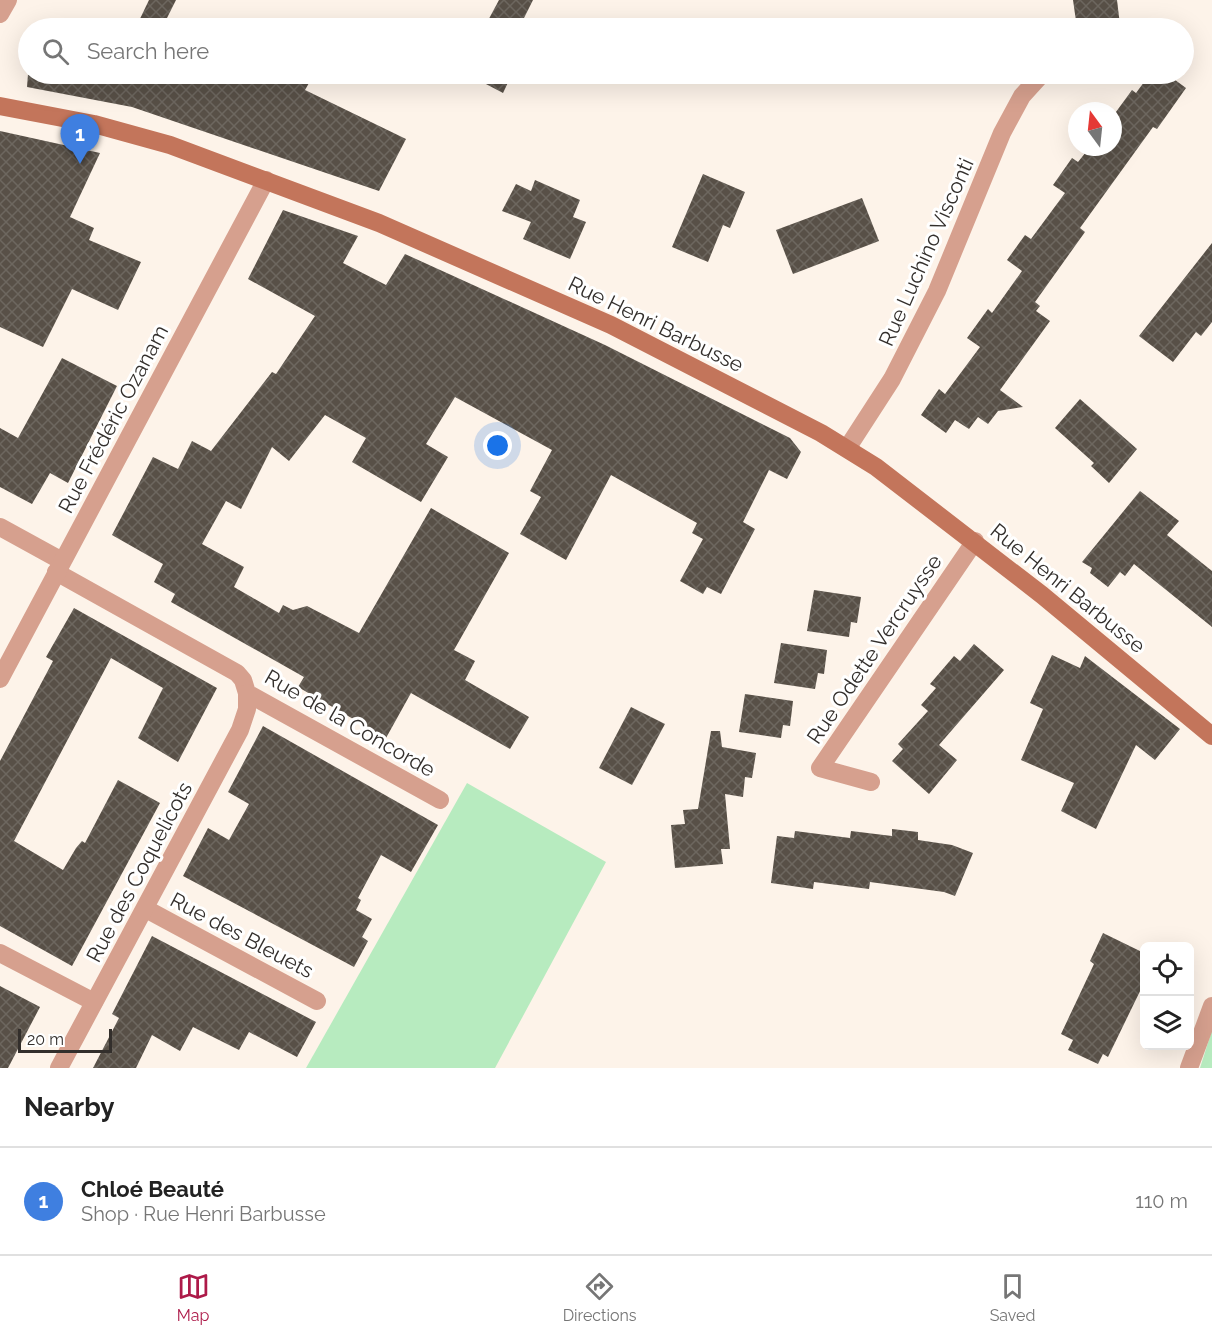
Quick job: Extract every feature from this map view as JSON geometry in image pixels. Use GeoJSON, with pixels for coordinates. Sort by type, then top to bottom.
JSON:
{"type":"FeatureCollection","features":[{"type":"Feature","properties":{"kind":"street"},"geometry":{"type":"LineString","coordinates":[[0,14],[8,0]]}},
{"type":"Feature","properties":{"kind":"street","name":"Rue Luchino Visconti"},"geometry":{"type":"LineString","coordinates":[[848,447],[892,378],[937,291],[1002,133],[1022,96],[1032,84]]}},
{"type":"Feature","properties":{"kind":"street","name":"Rue Henri Barbusse"},"geometry":{"type":"LineString","coordinates":[[0,106],[134,134],[266,180],[440,248],[611,325],[848,447],[975,541],[1212,736]]}},
{"type":"Feature","properties":{"kind":"street","name":"Rue Frédéric Ozanam"},"geometry":{"type":"LineString","coordinates":[[0,679],[266,180]]}},
{"type":"Feature","properties":{"kind":"street","name":"Rue de la Concorde"},"geometry":{"type":"LineString","coordinates":[[0,527],[59,567],[237,673],[243,680],[247,693],[440,800]]}},
{"type":"Feature","properties":{"kind":"street","name":"Rue Odette Vercruysse"},"geometry":{"type":"LineString","coordinates":[[870,782],[820,768],[975,541]]}},
{"type":"Feature","properties":{"kind":"street","name":"Rue des Coquelicots"},"geometry":{"type":"LineString","coordinates":[[59,1068],[240,730],[247,709],[247,693]]}},
{"type":"Feature","properties":{"kind":"street","name":"Rue des Bleuets"},"geometry":{"type":"LineString","coordinates":[[146,909],[316,1001]]}},
{"type":"Feature","properties":{"kind":"street"},"geometry":{"type":"LineString","coordinates":[[0,953],[93,1002]]}},
{"type":"Feature","properties":{"kind":"street"},"geometry":{"type":"LineString","coordinates":[[1189,1068],[1212,1006]]}},
{"type":"Feature","properties":{"kind":"green space"},"geometry":{"type":"Polygon","coordinates":[[[467,783],[606,862],[495,1068],[306,1068],[467,783]]]}},
{"type":"Feature","properties":{"kind":"green space"},"geometry":{"type":"Polygon","coordinates":[[[1212,1030],[1212,1068],[1200,1068],[1212,1030]]]}},
{"type":"Feature","properties":{"kind":"building"},"geometry":{"type":"Polygon","coordinates":[[[149,0],[176,0],[167,18],[140,18],[149,0]]]}},
{"type":"Feature","properties":{"kind":"building"},"geometry":{"type":"Polygon","coordinates":[[[499,0],[533,0],[524,18],[489,18],[499,0]]]}},
{"type":"Feature","properties":{"kind":"building"},"geometry":{"type":"Polygon","coordinates":[[[1073,0],[1117,0],[1119,18],[1076,18],[1073,0]]]}},
{"type":"Feature","properties":{"kind":"building"},"geometry":{"type":"Polygon","coordinates":[[[27,84],[308,84],[305,90],[406,139],[379,191],[132,107],[27,87],[27,84]]]}},
{"type":"Feature","properties":{"kind":"building"},"geometry":{"type":"Polygon","coordinates":[[[486,84],[507,84],[503,93],[486,84]]]}},
{"type":"Feature","properties":{"kind":"building"},"geometry":{"type":"Polygon","coordinates":[[[1143,84],[1181,84],[1186,88],[1157,129],[1153,127],[1080,228],[1085,232],[1035,302],[1040,306],[1036,311],[1050,321],[1000,390],[1023,407],[998,411],[988,424],[978,417],[969,429],[955,420],[946,433],[921,415],[939,389],[945,394],[980,347],[967,338],[988,309],[992,313],[1022,271],[1007,260],[1025,235],[1031,239],[1065,193],[1053,185],[1072,158],[1078,162],[1083,156],[1122,156],[1122,104],[1132,90],[1136,93],[1143,84]]]}},
{"type":"Feature","properties":{"kind":"building"},"geometry":{"type":"Polygon","coordinates":[[[0,131],[100,153],[70,217],[94,228],[89,240],[141,262],[118,310],[72,289],[43,347],[0,327],[0,131]]]}},
{"type":"Feature","properties":{"kind":"building"},"geometry":{"type":"Polygon","coordinates":[[[703,174],[745,192],[730,228],[723,225],[708,262],[672,247],[703,174]]]}},
{"type":"Feature","properties":{"kind":"building"},"geometry":{"type":"Polygon","coordinates":[[[535,180],[580,200],[573,217],[586,222],[570,259],[523,239],[531,222],[502,211],[516,184],[531,191],[535,180]]]}},
{"type":"Feature","properties":{"kind":"building"},"geometry":{"type":"Polygon","coordinates":[[[862,198],[879,241],[793,274],[776,230],[862,198]]]}},
{"type":"Feature","properties":{"kind":"building"},"geometry":{"type":"Polygon","coordinates":[[[283,210],[358,236],[343,263],[386,285],[405,254],[605,345],[790,438],[801,452],[787,479],[769,470],[743,522],[755,529],[721,594],[707,587],[703,594],[680,581],[703,539],[692,533],[697,523],[611,475],[566,560],[520,534],[541,497],[530,491],[552,450],[455,397],[426,444],[448,457],[421,502],[352,462],[366,438],[325,415],[289,461],[272,447],[241,509],[226,501],[202,544],[244,567],[234,587],[279,613],[283,605],[293,610],[307,606],[359,633],[431,508],[509,553],[454,650],[475,661],[465,680],[529,717],[510,749],[411,693],[386,738],[298,687],[304,677],[171,602],[175,594],[154,582],[163,564],[112,535],[153,457],[178,469],[192,441],[211,451],[272,372],[276,374],[315,316],[248,279],[283,210]]]}},
{"type":"Feature","properties":{"kind":"building"},"geometry":{"type":"Polygon","coordinates":[[[1212,243],[1212,322],[1201,336],[1196,332],[1173,362],[1139,336],[1212,243]]]}},
{"type":"Feature","properties":{"kind":"building"},"geometry":{"type":"Polygon","coordinates":[[[62,358],[117,386],[68,483],[50,473],[32,504],[0,487],[0,428],[18,438],[62,358]]]}},
{"type":"Feature","properties":{"kind":"building"},"geometry":{"type":"Polygon","coordinates":[[[1080,399],[1137,449],[1109,483],[1091,466],[1094,463],[1055,428],[1080,399]]]}},
{"type":"Feature","properties":{"kind":"building"},"geometry":{"type":"Polygon","coordinates":[[[1140,491],[1179,521],[1167,535],[1212,571],[1212,627],[1134,564],[1125,576],[1120,572],[1108,587],[1090,573],[1092,568],[1082,562],[1140,491]]]}},
{"type":"Feature","properties":{"kind":"building"},"geometry":{"type":"Polygon","coordinates":[[[814,590],[861,597],[857,623],[851,622],[849,637],[807,631],[814,590]]]}},
{"type":"Feature","properties":{"kind":"building"},"geometry":{"type":"Polygon","coordinates":[[[74,608],[217,688],[178,762],[138,738],[163,688],[111,658],[14,841],[63,870],[76,848],[82,841],[85,843],[118,780],[160,803],[72,966],[0,926],[0,761],[53,661],[46,657],[74,608]]]}},
{"type":"Feature","properties":{"kind":"building"},"geometry":{"type":"Polygon","coordinates":[[[781,643],[827,650],[824,674],[818,673],[815,689],[774,683],[781,643]]]}},
{"type":"Feature","properties":{"kind":"building"},"geometry":{"type":"Polygon","coordinates":[[[974,644],[1004,670],[939,745],[957,760],[929,794],[892,761],[903,749],[898,744],[928,711],[921,705],[936,688],[930,684],[954,656],[960,661],[974,644]]]}},
{"type":"Feature","properties":{"kind":"building"},"geometry":{"type":"Polygon","coordinates":[[[1052,655],[1080,668],[1085,656],[1180,729],[1155,760],[1136,745],[1096,829],[1061,811],[1074,783],[1021,760],[1043,709],[1030,703],[1052,655]]]}},
{"type":"Feature","properties":{"kind":"building"},"geometry":{"type":"Polygon","coordinates":[[[745,694],[793,701],[790,726],[783,725],[781,738],[739,732],[745,694]]]}},
{"type":"Feature","properties":{"kind":"building"},"geometry":{"type":"Polygon","coordinates":[[[631,707],[665,724],[632,785],[599,768],[631,707]]]}},
{"type":"Feature","properties":{"kind":"building"},"geometry":{"type":"Polygon","coordinates":[[[263,726],[438,825],[411,872],[381,855],[358,898],[361,900],[356,910],[372,919],[362,937],[368,941],[354,967],[183,876],[208,828],[229,840],[249,804],[228,792],[263,726]]]}},
{"type":"Feature","properties":{"kind":"building"},"geometry":{"type":"Polygon","coordinates":[[[711,731],[720,731],[722,747],[756,753],[752,778],[745,777],[743,797],[725,794],[730,849],[721,849],[723,864],[675,868],[671,825],[685,824],[683,810],[698,809],[711,731]]]}},
{"type":"Feature","properties":{"kind":"building"},"geometry":{"type":"Polygon","coordinates":[[[892,829],[918,832],[918,840],[952,845],[973,853],[955,896],[944,892],[870,882],[869,889],[814,882],[813,889],[771,883],[777,836],[794,838],[795,831],[850,838],[851,831],[892,836],[892,829]]]}},
{"type":"Feature","properties":{"kind":"building"},"geometry":{"type":"Polygon","coordinates":[[[1103,933],[1140,951],[1140,991],[1108,1057],[1103,1054],[1098,1064],[1068,1050],[1073,1040],[1061,1034],[1094,964],[1090,961],[1103,933]]]}},
{"type":"Feature","properties":{"kind":"building"},"geometry":{"type":"Polygon","coordinates":[[[152,936],[316,1022],[297,1057],[249,1032],[239,1050],[193,1027],[180,1051],[152,1035],[136,1068],[93,1068],[119,1018],[112,1014],[152,936]]]}},
{"type":"Feature","properties":{"kind":"building"},"geometry":{"type":"Polygon","coordinates":[[[0,986],[40,1007],[8,1068],[0,1068],[0,986]]]}},
{"type":"Feature","properties":{"kind":"place","name":"Chloé Beauté"},"geometry":{"type":"Point","coordinates":[80,164]}}]}
